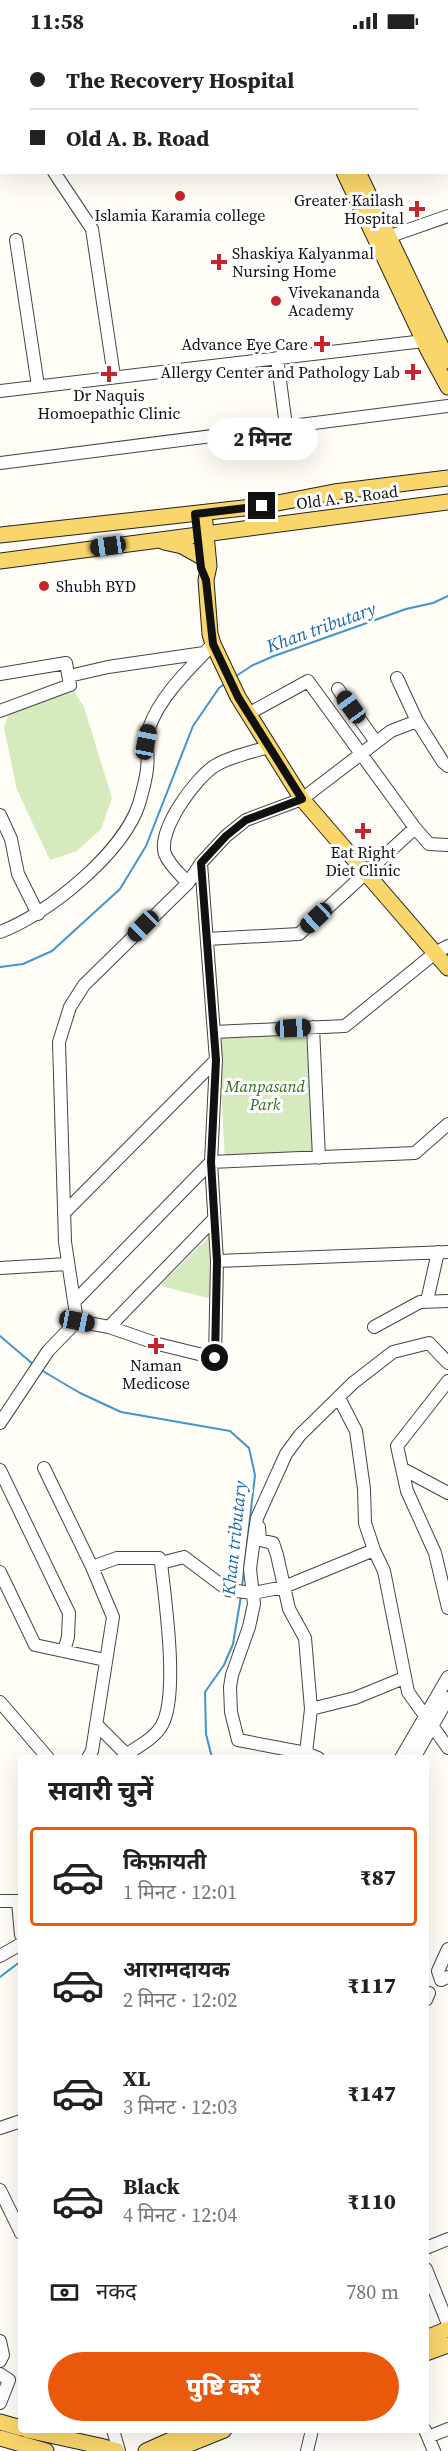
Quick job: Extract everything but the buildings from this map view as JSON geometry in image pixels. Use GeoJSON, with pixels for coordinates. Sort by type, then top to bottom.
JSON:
{"type":"FeatureCollection","features":[{"type":"Feature","properties":{"kind":"main road"},"geometry":{"type":"LineString","coordinates":[[345,174],[448,387]]}},
{"type":"Feature","properties":{"kind":"main road"},"geometry":{"type":"LineString","coordinates":[[359,174],[448,361]]}},
{"type":"Feature","properties":{"kind":"main road","name":"Old A. B. Road"},"geometry":{"type":"LineString","coordinates":[[0,535],[51,528],[116,524],[262,506],[334,492],[446,478]]}},
{"type":"Feature","properties":{"kind":"main road","name":"Old A. B. Road"},"geometry":{"type":"LineString","coordinates":[[0,561],[448,502]]}},
{"type":"Feature","properties":{"kind":"main road"},"geometry":{"type":"LineString","coordinates":[[206,512],[202,534],[204,555],[201,568],[206,580],[208,648],[302,799],[365,873],[442,950],[448,968]]}},
{"type":"Feature","properties":{"kind":"main road"},"geometry":{"type":"LineString","coordinates":[[204,555],[216,541],[268,530],[279,524]]}},
{"type":"Feature","properties":{"kind":"main road"},"geometry":{"type":"LineString","coordinates":[[150,540],[176,544],[204,555]]}},
{"type":"Feature","properties":{"kind":"main road"},"geometry":{"type":"LineString","coordinates":[[429,2337],[448,2329]]}},
{"type":"Feature","properties":{"kind":"main road"},"geometry":{"type":"LineString","coordinates":[[429,2353],[448,2345]]}},
{"type":"Feature","properties":{"kind":"main road"},"geometry":{"type":"LineString","coordinates":[[0,2422],[18,2427]]}},
{"type":"Feature","properties":{"kind":"main road"},"geometry":{"type":"LineString","coordinates":[[39,2433],[118,2451]]}},
{"type":"Feature","properties":{"kind":"main road"},"geometry":{"type":"LineString","coordinates":[[146,2451],[186,2433]]}},
{"type":"Feature","properties":{"kind":"main road"},"geometry":{"type":"LineString","coordinates":[[172,2451],[217,2433]]}},
{"type":"Feature","properties":{"kind":"main road"},"geometry":{"type":"LineString","coordinates":[[0,2438],[46,2451]]}},
{"type":"Feature","properties":{"kind":"street"},"geometry":{"type":"LineString","coordinates":[[55,174],[92,229],[114,376]]}},
{"type":"Feature","properties":{"kind":"street"},"geometry":{"type":"LineString","coordinates":[[388,237],[448,216]]}},
{"type":"Feature","properties":{"kind":"street"},"geometry":{"type":"LineString","coordinates":[[16,240],[38,386]]}},
{"type":"Feature","properties":{"kind":"street"},"geometry":{"type":"LineString","coordinates":[[0,391],[424,341]]}},
{"type":"Feature","properties":{"kind":"street"},"geometry":{"type":"LineString","coordinates":[[277,358],[286,426]]}},
{"type":"Feature","properties":{"kind":"street"},"geometry":{"type":"LineString","coordinates":[[0,463],[448,406]]}},
{"type":"Feature","properties":{"kind":"street"},"geometry":{"type":"LineString","coordinates":[[116,524],[134,516],[213,507],[206,512]]}},
{"type":"Feature","properties":{"kind":"street"},"geometry":{"type":"LineString","coordinates":[[69,676],[208,648]]}},
{"type":"Feature","properties":{"kind":"street"},"geometry":{"type":"LineString","coordinates":[[0,932],[38,914],[96,865],[124,832],[138,806],[147,767],[146,742],[149,727],[163,702],[208,648]]}},
{"type":"Feature","properties":{"kind":"street"},"geometry":{"type":"LineString","coordinates":[[0,674],[66,663],[70,686],[0,711]]}},
{"type":"Feature","properties":{"kind":"street"},"geometry":{"type":"LineString","coordinates":[[397,678],[417,721],[443,762],[448,766]]}},
{"type":"Feature","properties":{"kind":"street"},"geometry":{"type":"LineString","coordinates":[[248,714],[308,681],[362,752],[415,828],[429,844],[448,845]]}},
{"type":"Feature","properties":{"kind":"street"},"geometry":{"type":"LineString","coordinates":[[338,689],[376,742]]}},
{"type":"Feature","properties":{"kind":"street"},"geometry":{"type":"LineString","coordinates":[[77,1321],[68,1264],[64,1213],[59,1042],[70,1007],[84,985],[188,883],[201,863],[226,836],[246,820],[302,799],[391,731],[417,721]]}},
{"type":"Feature","properties":{"kind":"street"},"geometry":{"type":"LineString","coordinates":[[188,883],[165,855],[164,846],[169,827],[193,786],[204,774],[219,764],[269,747]]}},
{"type":"Feature","properties":{"kind":"street"},"geometry":{"type":"LineString","coordinates":[[0,815],[11,839],[18,874],[38,914]]}},
{"type":"Feature","properties":{"kind":"street"},"geometry":{"type":"LineString","coordinates":[[207,939],[299,934],[415,828]]}},
{"type":"Feature","properties":{"kind":"street"},"geometry":{"type":"LineString","coordinates":[[77,1321],[215,1358],[217,1261],[211,1162],[216,1060],[201,863]]}},
{"type":"Feature","properties":{"kind":"street"},"geometry":{"type":"LineString","coordinates":[[214,1032],[345,1026],[442,950]]}},
{"type":"Feature","properties":{"kind":"street"},"geometry":{"type":"LineString","coordinates":[[313,1027],[320,1158]]}},
{"type":"Feature","properties":{"kind":"street"},"geometry":{"type":"LineString","coordinates":[[64,1213],[216,1060]]}},
{"type":"Feature","properties":{"kind":"street"},"geometry":{"type":"LineString","coordinates":[[74,1302],[211,1162],[415,1153],[448,1124]]}},
{"type":"Feature","properties":{"kind":"street"},"geometry":{"type":"LineString","coordinates":[[109,1328],[214,1219]]}},
{"type":"Feature","properties":{"kind":"street"},"geometry":{"type":"LineString","coordinates":[[217,1261],[443,1252],[427,1301]]}},
{"type":"Feature","properties":{"kind":"street"},"geometry":{"type":"LineString","coordinates":[[0,1268],[68,1264]]}},
{"type":"Feature","properties":{"kind":"street"},"geometry":{"type":"LineString","coordinates":[[375,1327],[420,1302],[448,1301]]}},
{"type":"Feature","properties":{"kind":"street"},"geometry":{"type":"LineString","coordinates":[[0,1423],[48,1351],[77,1321]]}},
{"type":"Feature","properties":{"kind":"street"},"geometry":{"type":"LineString","coordinates":[[311,1755],[238,1740],[231,1712],[232,1675],[249,1627],[254,1604],[249,1591],[257,1518],[286,1454],[300,1435],[352,1383],[393,1352],[429,1343],[448,1363]]}},
{"type":"Feature","properties":{"kind":"street"},"geometry":{"type":"LineString","coordinates":[[448,1381],[397,1446],[411,1502],[435,1553],[448,1608]]}},
{"type":"Feature","properties":{"kind":"street"},"geometry":{"type":"LineString","coordinates":[[339,1398],[356,1431],[364,1488],[365,1523],[384,1570],[408,1692],[448,1749]]}},
{"type":"Feature","properties":{"kind":"street"},"geometry":{"type":"LineString","coordinates":[[44,1468],[92,1567],[113,1617],[90,1755]]}},
{"type":"Feature","properties":{"kind":"street"},"geometry":{"type":"LineString","coordinates":[[404,1469],[448,1493]]}},
{"type":"Feature","properties":{"kind":"street"},"geometry":{"type":"LineString","coordinates":[[0,1470],[69,1613],[68,1637],[64,1651]]}},
{"type":"Feature","properties":{"kind":"street"},"geometry":{"type":"LineString","coordinates":[[257,1518],[260,1540],[273,1543],[278,1555],[290,1609],[305,1638],[311,1709],[306,1753]]}},
{"type":"Feature","properties":{"kind":"street"},"geometry":{"type":"LineString","coordinates":[[161,1563],[184,1557],[228,1590],[249,1591],[284,1587],[374,1550]]}},
{"type":"Feature","properties":{"kind":"street"},"geometry":{"type":"LineString","coordinates":[[92,1567],[117,1558],[159,1558],[161,1563],[167,1621],[170,1695],[167,1714],[161,1728],[130,1755]]}},
{"type":"Feature","properties":{"kind":"street"},"geometry":{"type":"LineString","coordinates":[[0,1572],[6,1594],[35,1645],[105,1660]]}},
{"type":"Feature","properties":{"kind":"street"},"geometry":{"type":"LineString","coordinates":[[415,1755],[448,1677]]}},
{"type":"Feature","properties":{"kind":"street"},"geometry":{"type":"LineString","coordinates":[[311,1709],[355,1698],[404,1678]]}},
{"type":"Feature","properties":{"kind":"street"},"geometry":{"type":"LineString","coordinates":[[403,1755],[448,1698]]}},
{"type":"Feature","properties":{"kind":"street"},"geometry":{"type":"LineString","coordinates":[[0,1702],[45,1755]]}},
{"type":"Feature","properties":{"kind":"street"},"geometry":{"type":"LineString","coordinates":[[96,1724],[128,1755]]}},
{"type":"Feature","properties":{"kind":"street"},"geometry":{"type":"LineString","coordinates":[[0,1901],[18,1901]]}},
{"type":"Feature","properties":{"kind":"street"},"geometry":{"type":"LineString","coordinates":[[0,1956],[18,1946]]}},
{"type":"Feature","properties":{"kind":"street"},"geometry":{"type":"LineString","coordinates":[[448,1949],[438,1971],[441,1980],[448,1977]]}},
{"type":"Feature","properties":{"kind":"street"},"geometry":{"type":"LineString","coordinates":[[0,2128],[18,2122]]}},
{"type":"Feature","properties":{"kind":"street"},"geometry":{"type":"LineString","coordinates":[[0,2190],[18,2227]]}},
{"type":"Feature","properties":{"kind":"street"},"geometry":{"type":"LineString","coordinates":[[429,2247],[448,2239]]}},
{"type":"Feature","properties":{"kind":"street"},"geometry":{"type":"LineString","coordinates":[[430,2291],[448,2324]]}},
{"type":"Feature","properties":{"kind":"street"},"geometry":{"type":"LineString","coordinates":[[0,2341],[3,2355],[0,2361]]}},
{"type":"Feature","properties":{"kind":"street"},"geometry":{"type":"LineString","coordinates":[[0,2374],[9,2380],[0,2403]]}},
{"type":"Feature","properties":{"kind":"street"},"geometry":{"type":"LineString","coordinates":[[429,2432],[448,2429]]}},
{"type":"Feature","properties":{"kind":"street"},"geometry":{"type":"LineString","coordinates":[[99,2448],[110,2433]]}},
{"type":"Feature","properties":{"kind":"street"},"geometry":{"type":"LineString","coordinates":[[113,2433],[118,2451]]}},
{"type":"Feature","properties":{"kind":"street"},"geometry":{"type":"LineString","coordinates":[[307,2451],[311,2433]]}},
{"type":"Feature","properties":{"kind":"street"},"geometry":{"type":"LineString","coordinates":[[426,2433],[434,2451]]}},
{"type":"Feature","properties":{"kind":"green space"},"geometry":{"type":"Polygon","coordinates":[[[72,688],[84,707],[112,798],[101,829],[77,851],[50,860],[17,790],[4,728],[12,706],[72,688]]]}},
{"type":"Feature","properties":{"kind":"green space","name":"Manpasand Park"},"geometry":{"type":"Polygon","coordinates":[[[306,1032],[313,1154],[225,1159],[218,1037],[306,1032]]]}},
{"type":"Feature","properties":{"kind":"green space"},"geometry":{"type":"Polygon","coordinates":[[[211,1235],[222,1302],[162,1286],[161,1284],[211,1235]]]}},
{"type":"Feature","properties":{"kind":"waterway","name":"Khan tributary"},"geometry":{"type":"LineString","coordinates":[[236,676],[253,665],[274,656],[448,596]]}},
{"type":"Feature","properties":{"kind":"waterway","name":"Khan tributary"},"geometry":{"type":"LineString","coordinates":[[0,967],[23,964],[52,951],[120,889],[146,846],[193,726],[219,688],[226,683]]}},
{"type":"Feature","properties":{"kind":"waterway","name":"Khan tributary"},"geometry":{"type":"LineString","coordinates":[[0,1336],[34,1365]]}},
{"type":"Feature","properties":{"kind":"waterway","name":"Khan tributary"},"geometry":{"type":"LineString","coordinates":[[41,1370],[80,1393],[121,1412],[230,1431],[249,1448],[255,1475],[242,1587]]}},
{"type":"Feature","properties":{"kind":"waterway","name":"Khan tributary"},"geometry":{"type":"LineString","coordinates":[[211,1755],[206,1734],[205,1692],[224,1665],[233,1644],[241,1596]]}},
{"type":"Feature","properties":{"kind":"waterway","name":"Khan tributary"},"geometry":{"type":"LineString","coordinates":[[0,1977],[18,1963]]}},
{"type":"Feature","properties":{"kind":"place","name":"Islamia Karamia college"},"geometry":{"type":"Point","coordinates":[180,196]}},
{"type":"Feature","properties":{"kind":"place","name":"Greater Kailash Hospital"},"geometry":{"type":"Point","coordinates":[417,209]}},
{"type":"Feature","properties":{"kind":"place","name":"Shaskiya Kalyanmal Nursing Home"},"geometry":{"type":"Point","coordinates":[219,262]}},
{"type":"Feature","properties":{"kind":"place","name":"Vivekananda Academy"},"geometry":{"type":"Point","coordinates":[276,301]}},
{"type":"Feature","properties":{"kind":"place","name":"Advance Eye Care"},"geometry":{"type":"Point","coordinates":[322,344]}},
{"type":"Feature","properties":{"kind":"place","name":"Allergy Center and Pathology Lab"},"geometry":{"type":"Point","coordinates":[413,372]}},
{"type":"Feature","properties":{"kind":"place","name":"Dr Naquis Homoepathic Clinic"},"geometry":{"type":"Point","coordinates":[109,374]}},
{"type":"Feature","properties":{"kind":"place","name":"Shubh BYD"},"geometry":{"type":"Point","coordinates":[44,586]}},
{"type":"Feature","properties":{"kind":"place","name":"Eat Right Diet Clinic"},"geometry":{"type":"Point","coordinates":[363,831]}},
{"type":"Feature","properties":{"kind":"place","name":"Naman Medicose"},"geometry":{"type":"Point","coordinates":[156,1346]}},
{"type":"Feature","properties":{"kind":"route"},"geometry":{"type":"LineString","coordinates":[[215,1358],[217,1261],[211,1162],[216,1060],[201,863],[226,836],[246,820],[302,799],[238,697],[213,644],[209,626],[206,580],[201,568],[195,514],[262,506]]}}]}
